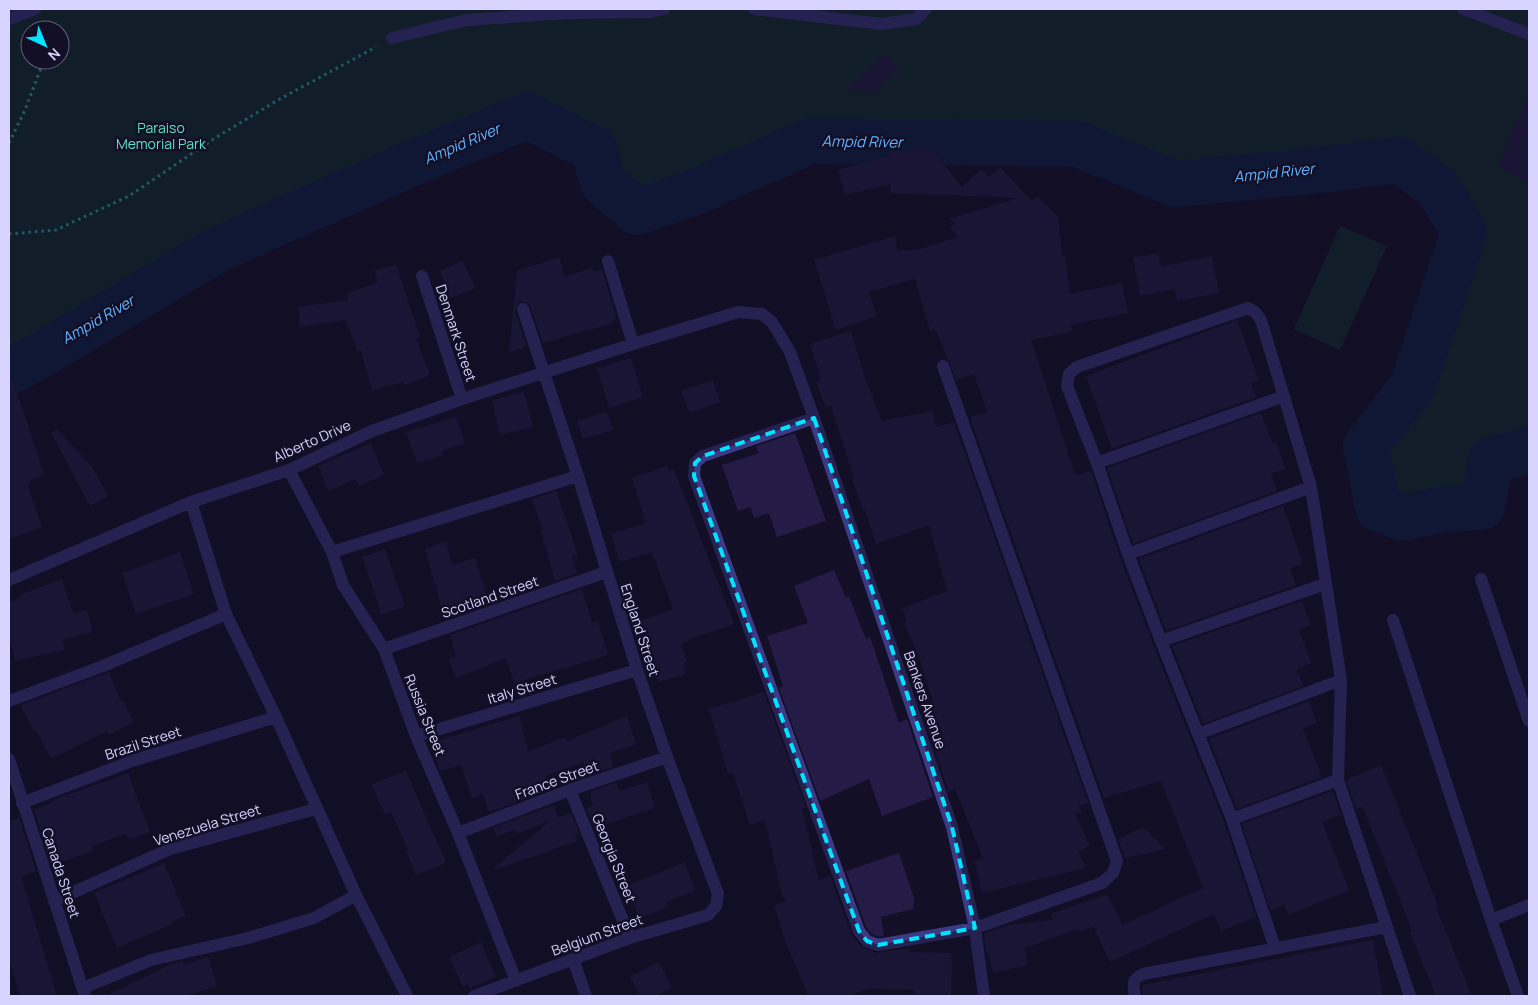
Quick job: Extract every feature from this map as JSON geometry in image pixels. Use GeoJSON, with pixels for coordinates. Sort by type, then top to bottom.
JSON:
{"type":"FeatureCollection","features":[{"type":"Feature","properties":{"kind":"street"},"geometry":{"type":"LineString","coordinates":[[392,38],[466,20],[567,13],[650,12],[664,9]]}},
{"type":"Feature","properties":{"kind":"street"},"geometry":{"type":"LineString","coordinates":[[754,9],[882,24],[916,19],[926,9]]}},
{"type":"Feature","properties":{"kind":"street"},"geometry":{"type":"LineString","coordinates":[[1466,9],[1529,34]]}},
{"type":"Feature","properties":{"kind":"street"},"geometry":{"type":"LineString","coordinates":[[9,19],[28,10]]}},
{"type":"Feature","properties":{"kind":"street"},"geometry":{"type":"LineString","coordinates":[[608,261],[633,344]]}},
{"type":"Feature","properties":{"kind":"street","name":"Denmark Street"},"geometry":{"type":"LineString","coordinates":[[422,276],[462,400]]}},
{"type":"Feature","properties":{"kind":"street"},"geometry":{"type":"LineString","coordinates":[[1275,948],[1232,819],[1161,641],[1128,554],[1097,463],[1066,386],[1069,374],[1077,367],[1248,308],[1255,312],[1261,320],[1311,487],[1341,680],[1338,780],[1410,996]]}},
{"type":"Feature","properties":{"kind":"street","name":"England Street"},"geometry":{"type":"LineString","coordinates":[[523,309],[578,476],[637,670],[718,894]]}},
{"type":"Feature","properties":{"kind":"street","name":"Bankers Avenue"},"geometry":{"type":"LineString","coordinates":[[633,344],[738,312],[762,314],[772,322],[790,352],[952,827],[975,928],[984,996]]}},
{"type":"Feature","properties":{"kind":"street","name":"Alberto Drive"},"geometry":{"type":"LineString","coordinates":[[9,580],[191,502],[289,470],[372,431],[633,344]]}},
{"type":"Feature","properties":{"kind":"street"},"geometry":{"type":"LineString","coordinates":[[814,418],[703,456],[695,462],[694,476],[858,932],[867,941],[878,945],[975,928],[1102,883],[1113,873],[1117,861],[943,366]]}},
{"type":"Feature","properties":{"kind":"street"},"geometry":{"type":"LineString","coordinates":[[1097,463],[1284,396]]}},
{"type":"Feature","properties":{"kind":"street","name":"Russia Street"},"geometry":{"type":"LineString","coordinates":[[289,470],[332,552],[343,585],[384,649],[416,736],[458,833],[516,980]]}},
{"type":"Feature","properties":{"kind":"street"},"geometry":{"type":"LineString","coordinates":[[332,552],[578,476]]}},
{"type":"Feature","properties":{"kind":"street"},"geometry":{"type":"LineString","coordinates":[[1128,554],[1311,487]]}},
{"type":"Feature","properties":{"kind":"street"},"geometry":{"type":"LineString","coordinates":[[191,502],[226,614],[276,717],[356,895],[407,996]]}},
{"type":"Feature","properties":{"kind":"street","name":"Scotland Street"},"geometry":{"type":"LineString","coordinates":[[384,649],[606,572]]}},
{"type":"Feature","properties":{"kind":"street"},"geometry":{"type":"LineString","coordinates":[[1481,579],[1529,721]]}},
{"type":"Feature","properties":{"kind":"street"},"geometry":{"type":"LineString","coordinates":[[1161,641],[1325,584]]}},
{"type":"Feature","properties":{"kind":"street"},"geometry":{"type":"LineString","coordinates":[[9,701],[103,666],[226,614]]}},
{"type":"Feature","properties":{"kind":"street"},"geometry":{"type":"LineString","coordinates":[[1392,620],[1518,996]]}},
{"type":"Feature","properties":{"kind":"street","name":"Italy Street"},"geometry":{"type":"LineString","coordinates":[[416,736],[637,670]]}},
{"type":"Feature","properties":{"kind":"street"},"geometry":{"type":"LineString","coordinates":[[1198,734],[1341,680]]}},
{"type":"Feature","properties":{"kind":"street","name":"Brazil Street"},"geometry":{"type":"LineString","coordinates":[[22,803],[132,761],[276,717]]}},
{"type":"Feature","properties":{"kind":"street","name":"France Street"},"geometry":{"type":"LineString","coordinates":[[458,833],[570,790],[667,757]]}},
{"type":"Feature","properties":{"kind":"street","name":"Canada Street"},"geometry":{"type":"LineString","coordinates":[[9,759],[84,992]]}},
{"type":"Feature","properties":{"kind":"street"},"geometry":{"type":"LineString","coordinates":[[1232,819],[1338,780]]}},
{"type":"Feature","properties":{"kind":"street","name":"Georgia Street"},"geometry":{"type":"LineString","coordinates":[[570,790],[630,938]]}},
{"type":"Feature","properties":{"kind":"street","name":"Venezuela Street"},"geometry":{"type":"LineString","coordinates":[[54,901],[170,849],[316,809]]}},
{"type":"Feature","properties":{"kind":"street","name":"Belgium Street"},"geometry":{"type":"LineString","coordinates":[[474,996],[630,938],[708,915],[716,906],[718,894]]}},
{"type":"Feature","properties":{"kind":"street"},"geometry":{"type":"LineString","coordinates":[[84,992],[152,960],[248,938],[314,918],[356,895]]}},
{"type":"Feature","properties":{"kind":"street"},"geometry":{"type":"LineString","coordinates":[[1491,920],[1529,905]]}},
{"type":"Feature","properties":{"kind":"street"},"geometry":{"type":"LineString","coordinates":[[1135,996],[1133,985],[1136,977],[1143,974],[1386,927]]}},
{"type":"Feature","properties":{"kind":"street"},"geometry":{"type":"LineString","coordinates":[[573,959],[586,996]]}},
{"type":"Feature","properties":{"kind":"path"},"geometry":{"type":"LineString","coordinates":[[9,234],[56,230],[129,196],[215,138],[392,38]]}},
{"type":"Feature","properties":{"kind":"path"},"geometry":{"type":"LineString","coordinates":[[9,143],[25,110],[40,70]]}},
{"type":"Feature","properties":{"kind":"highlighted area"},"geometry":{"type":"Polygon","coordinates":[[[814,418],[952,827],[975,928],[878,945],[867,941],[859,931],[694,476],[695,463],[703,456],[814,418]]]}},
{"type":"Feature","properties":{"kind":"green space","name":"Paraiso Memorial Park"},"geometry":{"type":"Polygon","coordinates":[[[9,9],[1529,9],[1529,451],[1491,460],[1482,507],[1443,509],[1402,518],[1378,508],[1366,446],[1412,387],[1464,231],[1437,187],[1399,160],[1304,172],[1175,184],[1078,144],[810,141],[690,194],[637,212],[603,183],[594,149],[527,116],[427,157],[218,249],[46,352],[9,372],[9,9]]]}},
{"type":"Feature","properties":{"kind":"green space"},"geometry":{"type":"Polygon","coordinates":[[[1340,226],[1387,246],[1340,350],[1294,329],[1340,226]]]}},
{"type":"Feature","properties":{"kind":"building"},"geometry":{"type":"Polygon","coordinates":[[[885,54],[899,68],[875,91],[847,90],[885,54]]]}},
{"type":"Feature","properties":{"kind":"building"},"geometry":{"type":"Polygon","coordinates":[[[1529,95],[1529,181],[1497,167],[1529,95]]]}},
{"type":"Feature","properties":{"kind":"building"},"geometry":{"type":"Polygon","coordinates":[[[932,150],[962,187],[981,169],[989,177],[1000,167],[1032,201],[1038,196],[1058,217],[1062,256],[1065,256],[1070,294],[1122,283],[1128,313],[1071,325],[1072,332],[1031,340],[1075,474],[1077,473],[1078,475],[1091,471],[1120,557],[1224,822],[1256,917],[1221,931],[1214,914],[1110,962],[1093,926],[1081,932],[1079,929],[1024,948],[1028,965],[993,973],[988,952],[986,953],[984,933],[1009,925],[1053,920],[1051,914],[1107,894],[1123,925],[1202,888],[1204,890],[1161,781],[1104,798],[970,417],[987,412],[974,374],[956,380],[936,330],[930,332],[915,279],[869,292],[877,316],[836,330],[814,260],[895,236],[898,251],[921,249],[958,237],[950,227],[955,224],[949,219],[1018,198],[890,193],[891,184],[845,195],[838,170],[890,155],[890,151],[932,150]]]}},
{"type":"Feature","properties":{"kind":"building"},"geometry":{"type":"Polygon","coordinates":[[[1158,253],[1161,267],[1212,256],[1219,293],[1177,301],[1175,289],[1140,296],[1133,258],[1158,253]]]}},
{"type":"Feature","properties":{"kind":"building"},"geometry":{"type":"Polygon","coordinates":[[[560,257],[564,277],[592,268],[593,272],[602,269],[617,319],[612,320],[613,323],[543,343],[530,306],[528,303],[521,301],[517,304],[515,311],[527,346],[509,353],[517,271],[560,257]]]}},
{"type":"Feature","properties":{"kind":"building"},"geometry":{"type":"Polygon","coordinates":[[[463,261],[475,288],[451,298],[440,271],[463,261]]]}},
{"type":"Feature","properties":{"kind":"building"},"geometry":{"type":"Polygon","coordinates":[[[396,264],[420,337],[416,338],[430,375],[404,385],[403,382],[372,391],[361,350],[358,352],[346,320],[300,327],[298,307],[348,300],[346,294],[378,282],[374,271],[396,264]]]}},
{"type":"Feature","properties":{"kind":"building"},"geometry":{"type":"Polygon","coordinates":[[[1237,320],[1259,380],[1251,383],[1256,397],[1112,449],[1086,376],[1237,320]]]}},
{"type":"Feature","properties":{"kind":"building"},"geometry":{"type":"Polygon","coordinates":[[[851,331],[864,375],[882,421],[933,411],[936,427],[954,422],[1088,803],[1079,806],[1082,812],[1075,814],[1090,846],[1078,852],[1086,868],[982,893],[974,861],[983,859],[955,789],[949,792],[922,713],[935,707],[918,655],[904,623],[907,621],[902,608],[947,591],[929,525],[876,544],[852,479],[854,478],[831,406],[826,408],[816,382],[821,379],[810,344],[851,331]]]}},
{"type":"Feature","properties":{"kind":"building"},"geometry":{"type":"Polygon","coordinates":[[[631,358],[643,397],[609,408],[597,368],[631,358]]]}},
{"type":"Feature","properties":{"kind":"building"},"geometry":{"type":"Polygon","coordinates":[[[13,380],[44,475],[30,480],[31,484],[27,484],[42,527],[9,539],[9,381],[13,380]]]}},
{"type":"Feature","properties":{"kind":"building"},"geometry":{"type":"Polygon","coordinates":[[[713,380],[720,402],[689,413],[681,391],[713,380]]]}},
{"type":"Feature","properties":{"kind":"building"},"geometry":{"type":"Polygon","coordinates":[[[524,392],[533,427],[500,435],[492,400],[524,392]]]}},
{"type":"Feature","properties":{"kind":"building"},"geometry":{"type":"Polygon","coordinates":[[[607,411],[613,430],[583,439],[577,421],[607,411]]]}},
{"type":"Feature","properties":{"kind":"building"},"geometry":{"type":"Polygon","coordinates":[[[1261,413],[1273,444],[1276,443],[1286,469],[1271,474],[1277,491],[1133,544],[1107,468],[1261,413]]]}},
{"type":"Feature","properties":{"kind":"building"},"geometry":{"type":"Polygon","coordinates":[[[456,417],[465,443],[442,451],[443,455],[417,463],[406,432],[456,417]]]}},
{"type":"Feature","properties":{"kind":"building"},"geometry":{"type":"Polygon","coordinates":[[[57,429],[92,467],[108,496],[90,506],[51,433],[57,429]]]}},
{"type":"Feature","properties":{"kind":"building"},"geometry":{"type":"Polygon","coordinates":[[[795,433],[826,521],[777,537],[769,513],[754,518],[750,507],[738,511],[722,465],[759,453],[756,446],[795,433]]]}},
{"type":"Feature","properties":{"kind":"building"},"geometry":{"type":"Polygon","coordinates":[[[371,443],[384,475],[359,486],[356,479],[328,491],[318,466],[371,443]]]}},
{"type":"Feature","properties":{"kind":"building"},"geometry":{"type":"Polygon","coordinates":[[[668,466],[670,471],[674,469],[734,624],[681,644],[687,662],[683,664],[686,674],[658,682],[638,622],[673,609],[652,552],[620,562],[611,534],[646,523],[632,478],[668,466]]]}},
{"type":"Feature","properties":{"kind":"building"},"geometry":{"type":"Polygon","coordinates":[[[556,491],[578,555],[572,556],[577,573],[555,581],[541,531],[543,530],[532,499],[556,491]]]}},
{"type":"Feature","properties":{"kind":"building"},"geometry":{"type":"Polygon","coordinates":[[[1283,506],[1303,564],[1290,568],[1296,585],[1166,631],[1139,559],[1283,506]]]}},
{"type":"Feature","properties":{"kind":"building"},"geometry":{"type":"Polygon","coordinates":[[[446,541],[452,565],[475,558],[489,604],[445,619],[425,549],[446,541]]]}},
{"type":"Feature","properties":{"kind":"building"},"geometry":{"type":"Polygon","coordinates":[[[385,549],[405,606],[382,615],[362,557],[385,549]]]}},
{"type":"Feature","properties":{"kind":"building"},"geometry":{"type":"Polygon","coordinates":[[[180,552],[194,594],[136,614],[122,573],[180,552]]]}},
{"type":"Feature","properties":{"kind":"building"},"geometry":{"type":"Polygon","coordinates":[[[834,570],[846,598],[849,596],[866,639],[870,637],[899,723],[907,719],[933,797],[882,816],[869,779],[820,801],[779,688],[783,686],[767,636],[808,623],[794,586],[834,570]]]}},
{"type":"Feature","properties":{"kind":"building"},"geometry":{"type":"Polygon","coordinates":[[[62,579],[73,613],[87,610],[93,632],[62,640],[65,650],[15,661],[9,634],[9,603],[18,599],[18,596],[62,579]]]}},
{"type":"Feature","properties":{"kind":"building"},"geometry":{"type":"Polygon","coordinates":[[[582,589],[592,623],[598,621],[608,655],[514,683],[506,658],[456,678],[449,659],[456,657],[450,635],[582,589]]]}},
{"type":"Feature","properties":{"kind":"building"},"geometry":{"type":"Polygon","coordinates":[[[1302,601],[1310,625],[1299,629],[1311,663],[1297,669],[1303,686],[1203,724],[1172,646],[1302,601]]]}},
{"type":"Feature","properties":{"kind":"building"},"geometry":{"type":"Polygon","coordinates":[[[109,672],[121,701],[123,700],[134,722],[108,735],[107,731],[51,759],[36,731],[34,732],[21,705],[109,672]]]}},
{"type":"Feature","properties":{"kind":"building"},"geometry":{"type":"Polygon","coordinates":[[[764,692],[806,807],[802,809],[819,880],[830,876],[852,936],[861,946],[876,953],[910,948],[910,952],[952,953],[951,996],[914,996],[914,990],[868,989],[847,996],[808,996],[786,943],[774,905],[787,901],[782,895],[765,820],[750,825],[733,773],[728,774],[709,709],[764,692]]]}},
{"type":"Feature","properties":{"kind":"building"},"geometry":{"type":"Polygon","coordinates":[[[1309,701],[1317,723],[1303,728],[1322,777],[1237,809],[1209,739],[1309,701]]]}},
{"type":"Feature","properties":{"kind":"building"},"geometry":{"type":"Polygon","coordinates":[[[519,716],[528,751],[566,737],[567,741],[627,716],[636,744],[610,753],[613,767],[586,776],[583,762],[545,776],[548,790],[489,812],[483,794],[472,798],[461,765],[440,771],[430,743],[519,716]]]}},
{"type":"Feature","properties":{"kind":"building"},"geometry":{"type":"Polygon","coordinates":[[[1381,765],[1439,908],[1436,908],[1472,996],[1436,996],[1368,820],[1362,807],[1356,809],[1346,780],[1381,765]]]}},
{"type":"Feature","properties":{"kind":"building"},"geometry":{"type":"Polygon","coordinates":[[[406,771],[446,863],[416,875],[406,851],[408,850],[391,812],[385,814],[371,785],[406,771]]]}},
{"type":"Feature","properties":{"kind":"building"},"geometry":{"type":"Polygon","coordinates":[[[128,773],[150,832],[129,840],[126,834],[92,846],[93,851],[52,865],[34,810],[53,802],[53,800],[128,773]]]}},
{"type":"Feature","properties":{"kind":"building"},"geometry":{"type":"Polygon","coordinates":[[[617,782],[619,791],[647,782],[655,808],[594,828],[586,808],[593,806],[590,792],[617,782]]]}},
{"type":"Feature","properties":{"kind":"building"},"geometry":{"type":"Polygon","coordinates":[[[1333,791],[1341,815],[1322,822],[1349,890],[1288,915],[1284,905],[1271,911],[1242,824],[1333,791]]]}},
{"type":"Feature","properties":{"kind":"building"},"geometry":{"type":"Polygon","coordinates":[[[553,805],[558,817],[555,818],[571,813],[579,833],[575,834],[577,841],[495,870],[494,868],[551,820],[516,834],[515,830],[496,836],[493,828],[553,805]]]}},
{"type":"Feature","properties":{"kind":"building"},"geometry":{"type":"Polygon","coordinates":[[[19,817],[36,871],[21,876],[57,996],[20,996],[9,959],[9,821],[19,817]]]}},
{"type":"Feature","properties":{"kind":"building"},"geometry":{"type":"Polygon","coordinates":[[[1143,827],[1165,849],[1126,858],[1118,840],[1143,827]]]}},
{"type":"Feature","properties":{"kind":"building"},"geometry":{"type":"Polygon","coordinates":[[[899,853],[914,898],[913,909],[881,917],[884,936],[879,937],[872,934],[866,927],[846,871],[899,853]]]}},
{"type":"Feature","properties":{"kind":"building"},"geometry":{"type":"Polygon","coordinates":[[[685,862],[695,891],[666,902],[668,907],[639,918],[627,886],[685,862]]]}},
{"type":"Feature","properties":{"kind":"building"},"geometry":{"type":"Polygon","coordinates":[[[164,863],[186,916],[117,948],[94,893],[164,863]]]}},
{"type":"Feature","properties":{"kind":"building"},"geometry":{"type":"Polygon","coordinates":[[[1373,940],[1383,996],[1143,996],[1142,985],[1373,940]]]}},
{"type":"Feature","properties":{"kind":"building"},"geometry":{"type":"Polygon","coordinates":[[[481,942],[496,977],[470,988],[468,984],[463,987],[449,957],[481,942]]]}},
{"type":"Feature","properties":{"kind":"building"},"geometry":{"type":"Polygon","coordinates":[[[208,957],[217,986],[186,996],[105,996],[171,964],[183,961],[184,965],[208,957]]]}},
{"type":"Feature","properties":{"kind":"building"},"geometry":{"type":"Polygon","coordinates":[[[659,962],[672,988],[656,996],[640,996],[630,976],[659,962]]]}},
{"type":"Feature","properties":{"kind":"waterway","name":"Ampid River"},"geometry":{"type":"LineString","coordinates":[[9,372],[46,352],[218,249],[427,157],[527,116],[594,149],[603,183],[637,212],[690,194],[810,141],[1078,144],[1175,184],[1304,172],[1399,160],[1437,187],[1464,231],[1412,387],[1366,446],[1378,508],[1402,518],[1443,509],[1482,507],[1491,460],[1529,451]]}}]}
